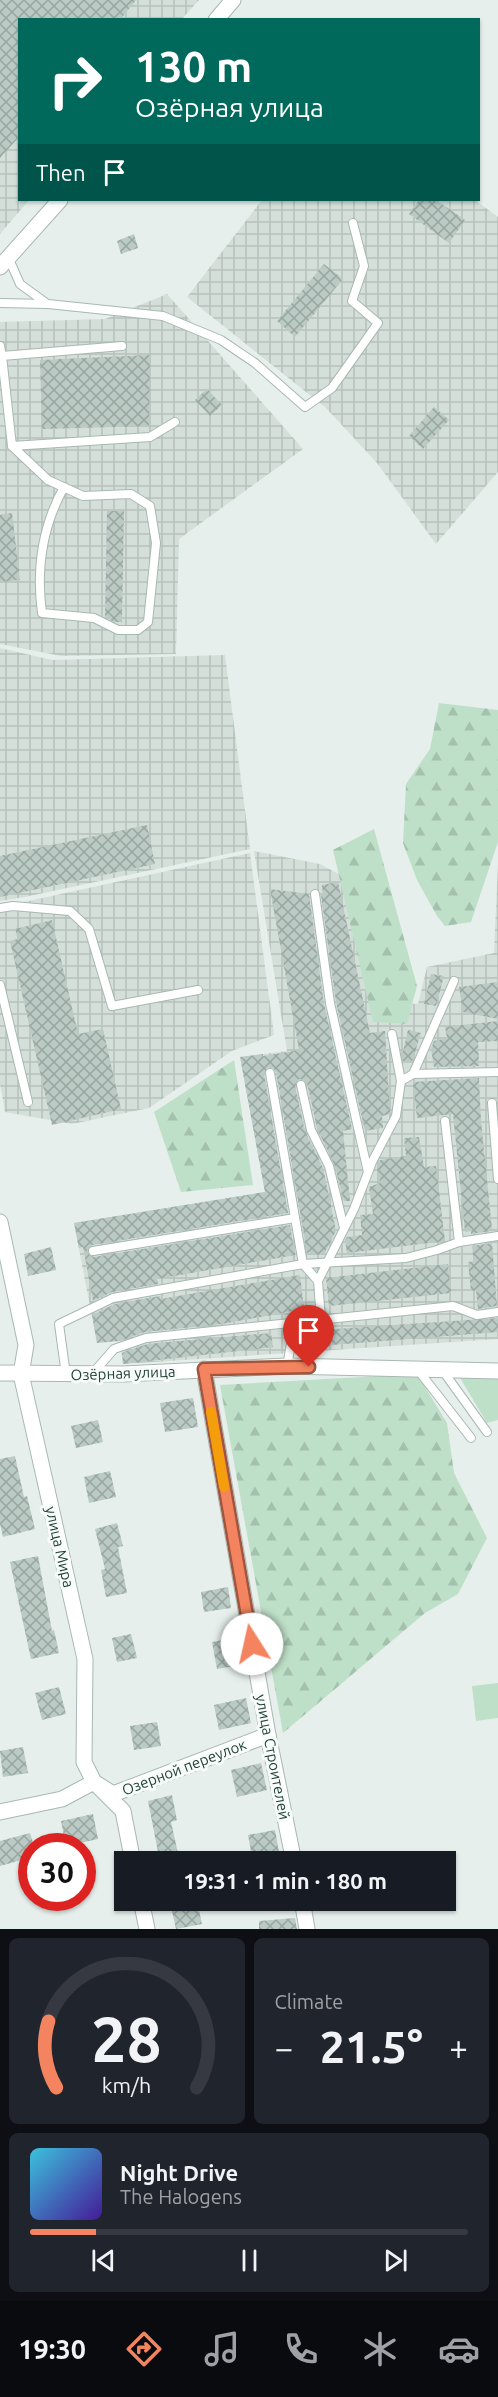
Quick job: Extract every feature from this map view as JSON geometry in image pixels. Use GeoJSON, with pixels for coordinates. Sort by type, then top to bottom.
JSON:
{"type":"FeatureCollection","features":[{"type":"Feature","properties":{"kind":"street"},"geometry":{"type":"LineString","coordinates":[[218,18],[233,0]]}},
{"type":"Feature","properties":{"kind":"street"},"geometry":{"type":"LineString","coordinates":[[4,263],[59,201]]}},
{"type":"Feature","properties":{"kind":"street","name":"улица Мира"},"geometry":{"type":"LineString","coordinates":[[0,1222],[4,1258],[26,1345],[21,1374],[85,1659],[84,1762],[94,1782],[123,1811],[131,1851]]}},
{"type":"Feature","properties":{"kind":"street","name":"Озёрная улица"},"geometry":{"type":"LineString","coordinates":[[0,1373],[66,1375],[287,1366],[498,1371]]}},
{"type":"Feature","properties":{"kind":"street","name":"улица Строителей"},"geometry":{"type":"LineString","coordinates":[[204,1369],[268,1735],[292,1851]]}},
{"type":"Feature","properties":{"kind":"street","name":"Озерной переулок"},"geometry":{"type":"LineString","coordinates":[[94,1782],[113,1794],[268,1735]]}},
{"type":"Feature","properties":{"kind":"street"},"geometry":{"type":"LineString","coordinates":[[0,1812],[62,1799],[94,1782]]}},
{"type":"Feature","properties":{"kind":"street"},"geometry":{"type":"LineString","coordinates":[[143,1911],[147,1929]]}},
{"type":"Feature","properties":{"kind":"street"},"geometry":{"type":"LineString","coordinates":[[304,1911],[307,1929]]}},
{"type":"Feature","properties":{"kind":"lane"},"geometry":{"type":"LineString","coordinates":[[0,303],[48,304],[164,316],[221,340],[255,363],[305,407],[332,388],[378,323],[352,301],[364,266],[353,223]]}},
{"type":"Feature","properties":{"kind":"lane"},"geometry":{"type":"LineString","coordinates":[[4,263],[20,284],[48,304]]}},
{"type":"Feature","properties":{"kind":"lane"},"geometry":{"type":"LineString","coordinates":[[0,346],[12,446],[48,480],[64,487],[83,496],[131,494],[150,506],[156,543],[155,554],[148,622],[138,630],[118,630],[94,618],[42,614],[38,584],[44,535],[51,509],[64,487]]}},
{"type":"Feature","properties":{"kind":"lane"},"geometry":{"type":"LineString","coordinates":[[2,356],[122,346]]}},
{"type":"Feature","properties":{"kind":"lane"},"geometry":{"type":"LineString","coordinates":[[12,446],[150,437],[176,422]]}},
{"type":"Feature","properties":{"kind":"lane"},"geometry":{"type":"LineString","coordinates":[[315,894],[330,1003],[368,1173]]}},
{"type":"Feature","properties":{"kind":"lane"},"geometry":{"type":"LineString","coordinates":[[0,908],[13,906],[70,911],[89,929],[112,1006],[198,990]]}},
{"type":"Feature","properties":{"kind":"lane"},"geometry":{"type":"LineString","coordinates":[[413,1074],[454,981]]}},
{"type":"Feature","properties":{"kind":"lane"},"geometry":{"type":"LineString","coordinates":[[0,985],[28,1102]]}},
{"type":"Feature","properties":{"kind":"lane"},"geometry":{"type":"LineString","coordinates":[[321,1319],[318,1281],[396,1116],[401,1081],[392,1034]]}},
{"type":"Feature","properties":{"kind":"lane"},"geometry":{"type":"LineString","coordinates":[[401,1081],[413,1074],[498,1072]]}},
{"type":"Feature","properties":{"kind":"lane"},"geometry":{"type":"LineString","coordinates":[[270,1073],[303,1264],[318,1281]]}},
{"type":"Feature","properties":{"kind":"lane"},"geometry":{"type":"LineString","coordinates":[[301,1085],[311,1130],[329,1166],[344,1228]]}},
{"type":"Feature","properties":{"kind":"lane"},"geometry":{"type":"LineString","coordinates":[[492,1103],[498,1179]]}},
{"type":"Feature","properties":{"kind":"lane"},"geometry":{"type":"LineString","coordinates":[[446,1121],[459,1242]]}},
{"type":"Feature","properties":{"kind":"lane"},"geometry":{"type":"LineString","coordinates":[[93,1251],[295,1218]]}},
{"type":"Feature","properties":{"kind":"lane"},"geometry":{"type":"LineString","coordinates":[[66,1375],[59,1324],[113,1298],[303,1264],[406,1258],[459,1242],[498,1236]]}},
{"type":"Feature","properties":{"kind":"lane"},"geometry":{"type":"LineString","coordinates":[[92,1374],[114,1349],[146,1338],[453,1306],[477,1315],[498,1312]]}},
{"type":"Feature","properties":{"kind":"lane"},"geometry":{"type":"LineString","coordinates":[[287,1366],[295,1322]]}},
{"type":"Feature","properties":{"kind":"lane"},"geometry":{"type":"LineString","coordinates":[[418,1370],[471,1438]]}},
{"type":"Feature","properties":{"kind":"lane"},"geometry":{"type":"LineString","coordinates":[[442,1370],[487,1432]]}},
{"type":"Feature","properties":{"kind":"shaded area"},"geometry":{"type":"Polygon","coordinates":[[[0,0],[199,0],[183,18],[18,18],[18,201],[28,201],[0,234],[0,0]]]}},
{"type":"Feature","properties":{"kind":"shaded area"},"geometry":{"type":"Polygon","coordinates":[[[261,201],[476,201],[498,217],[498,472],[436,544],[377,463],[326,408],[187,297],[261,201]]]}},
{"type":"Feature","properties":{"kind":"shaded area"},"geometry":{"type":"Polygon","coordinates":[[[167,294],[303,449],[179,539],[176,654],[61,656],[0,644],[0,322],[105,319],[167,294]]]}},
{"type":"Feature","properties":{"kind":"shaded area"},"geometry":{"type":"Polygon","coordinates":[[[0,648],[52,660],[225,655],[250,849],[0,901],[0,648]]]}},
{"type":"Feature","properties":{"kind":"shaded area"},"geometry":{"type":"Polygon","coordinates":[[[254,851],[320,864],[344,877],[369,1001],[418,1004],[427,967],[494,953],[498,864],[498,1339],[123,1364],[119,1338],[97,1343],[74,1223],[265,1192],[240,1057],[287,1051],[254,851]]]}},
{"type":"Feature","properties":{"kind":"shaded area"},"geometry":{"type":"Polygon","coordinates":[[[250,853],[274,1035],[232,1051],[149,1108],[72,1124],[5,1112],[0,1084],[0,905],[24,902],[250,853]]]}},
{"type":"Feature","properties":{"kind":"green space"},"geometry":{"type":"Polygon","coordinates":[[[439,703],[498,710],[498,842],[471,922],[445,926],[417,880],[403,843],[406,784],[430,749],[439,703]]]}},
{"type":"Feature","properties":{"kind":"green space"},"geometry":{"type":"Polygon","coordinates":[[[374,829],[417,986],[407,1024],[373,1022],[333,850],[374,829]]]}},
{"type":"Feature","properties":{"kind":"green space"},"geometry":{"type":"Polygon","coordinates":[[[234,1060],[253,1185],[181,1192],[154,1112],[234,1060]]]}},
{"type":"Feature","properties":{"kind":"green space"},"geometry":{"type":"Polygon","coordinates":[[[417,1374],[447,1423],[454,1473],[487,1538],[458,1594],[425,1613],[283,1733],[220,1385],[417,1374]]]}},
{"type":"Feature","properties":{"kind":"green space"},"geometry":{"type":"Polygon","coordinates":[[[460,1378],[498,1378],[498,1420],[487,1423],[460,1378]]]}},
{"type":"Feature","properties":{"kind":"green space"},"geometry":{"type":"Polygon","coordinates":[[[498,1683],[498,1718],[476,1721],[472,1686],[498,1683]]]}},
{"type":"Feature","properties":{"kind":"building"},"geometry":{"type":"Polygon","coordinates":[[[0,0],[136,0],[122,18],[18,18],[18,138],[0,158],[0,0]]]}},
{"type":"Feature","properties":{"kind":"building"},"geometry":{"type":"Polygon","coordinates":[[[418,201],[437,201],[465,220],[449,243],[409,214],[418,201]]]}},
{"type":"Feature","properties":{"kind":"building"},"geometry":{"type":"Polygon","coordinates":[[[134,234],[138,248],[121,254],[117,241],[134,234]]]}},
{"type":"Feature","properties":{"kind":"building"},"geometry":{"type":"Polygon","coordinates":[[[324,264],[343,279],[295,337],[277,321],[324,264]]]}},
{"type":"Feature","properties":{"kind":"building"},"geometry":{"type":"Polygon","coordinates":[[[150,355],[149,426],[42,429],[40,360],[150,355]]]}},
{"type":"Feature","properties":{"kind":"building"},"geometry":{"type":"Polygon","coordinates":[[[207,389],[222,405],[210,416],[195,400],[207,389]]]}},
{"type":"Feature","properties":{"kind":"building"},"geometry":{"type":"Polygon","coordinates":[[[434,407],[449,420],[423,449],[409,436],[434,407]]]}},
{"type":"Feature","properties":{"kind":"building"},"geometry":{"type":"Polygon","coordinates":[[[107,511],[124,511],[122,622],[114,622],[105,617],[107,511]]]}},
{"type":"Feature","properties":{"kind":"building"},"geometry":{"type":"Polygon","coordinates":[[[12,513],[20,580],[0,582],[0,515],[12,513]]]}},
{"type":"Feature","properties":{"kind":"building"},"geometry":{"type":"Polygon","coordinates":[[[147,825],[155,864],[0,897],[0,856],[147,825]]]}},
{"type":"Feature","properties":{"kind":"building"},"geometry":{"type":"Polygon","coordinates":[[[338,882],[370,1033],[385,1031],[390,1114],[382,1116],[383,1128],[365,1131],[336,1002],[321,895],[323,895],[322,885],[338,882]]]}},
{"type":"Feature","properties":{"kind":"building"},"geometry":{"type":"Polygon","coordinates":[[[270,889],[309,894],[324,1004],[352,1129],[343,1131],[350,1201],[344,1201],[334,1164],[317,1128],[307,1083],[299,1079],[295,1086],[305,1131],[323,1168],[336,1231],[324,1254],[310,1255],[310,1252],[307,1253],[276,1072],[273,1068],[268,1067],[264,1074],[288,1213],[92,1245],[87,1251],[94,1257],[290,1225],[295,1255],[157,1279],[158,1284],[112,1292],[93,1301],[83,1247],[79,1248],[74,1223],[265,1192],[240,1057],[299,1050],[270,889]]]}},
{"type":"Feature","properties":{"kind":"building"},"geometry":{"type":"Polygon","coordinates":[[[52,920],[78,1034],[103,1029],[121,1109],[52,1125],[10,941],[18,939],[15,929],[52,920]]]}},
{"type":"Feature","properties":{"kind":"building"},"geometry":{"type":"Polygon","coordinates":[[[431,974],[444,976],[436,1006],[424,1004],[431,974]]]}},
{"type":"Feature","properties":{"kind":"building"},"geometry":{"type":"Polygon","coordinates":[[[498,982],[498,1019],[463,1012],[459,987],[498,982]]]}},
{"type":"Feature","properties":{"kind":"building"},"geometry":{"type":"Polygon","coordinates":[[[498,1021],[498,1041],[478,1042],[479,1066],[434,1067],[431,1049],[434,1041],[447,1038],[445,1027],[498,1021]]]}},
{"type":"Feature","properties":{"kind":"building"},"geometry":{"type":"Polygon","coordinates":[[[408,1030],[421,1033],[412,1062],[403,1061],[402,1056],[408,1030]]]}},
{"type":"Feature","properties":{"kind":"building"},"geometry":{"type":"Polygon","coordinates":[[[479,1078],[492,1229],[471,1234],[471,1231],[465,1232],[453,1114],[417,1118],[413,1082],[479,1078]]]}},
{"type":"Feature","properties":{"kind":"building"},"geometry":{"type":"Polygon","coordinates":[[[419,1137],[424,1167],[436,1166],[445,1241],[347,1253],[345,1240],[347,1237],[362,1235],[360,1215],[373,1214],[369,1187],[380,1183],[377,1166],[380,1160],[406,1156],[404,1138],[419,1137]]]}},
{"type":"Feature","properties":{"kind":"building"},"geometry":{"type":"Polygon","coordinates":[[[492,1243],[497,1306],[478,1309],[476,1290],[471,1291],[468,1262],[474,1261],[472,1246],[492,1243]]]}},
{"type":"Feature","properties":{"kind":"building"},"geometry":{"type":"Polygon","coordinates":[[[51,1247],[56,1270],[28,1276],[24,1254],[51,1247]]]}},
{"type":"Feature","properties":{"kind":"building"},"geometry":{"type":"Polygon","coordinates":[[[448,1264],[451,1293],[329,1306],[326,1278],[448,1264]]]}},
{"type":"Feature","properties":{"kind":"building"},"geometry":{"type":"Polygon","coordinates":[[[300,1275],[304,1309],[222,1324],[145,1332],[120,1341],[97,1343],[92,1315],[115,1304],[160,1296],[161,1299],[300,1275]]]}},
{"type":"Feature","properties":{"kind":"building"},"geometry":{"type":"Polygon","coordinates":[[[498,1318],[498,1332],[306,1347],[305,1331],[498,1318]]]}},
{"type":"Feature","properties":{"kind":"building"},"geometry":{"type":"Polygon","coordinates":[[[271,1333],[273,1347],[123,1364],[122,1353],[147,1344],[271,1333]]]}},
{"type":"Feature","properties":{"kind":"building"},"geometry":{"type":"Polygon","coordinates":[[[193,1398],[198,1427],[165,1432],[160,1403],[193,1398]]]}},
{"type":"Feature","properties":{"kind":"building"},"geometry":{"type":"Polygon","coordinates":[[[98,1420],[103,1442],[76,1448],[71,1426],[98,1420]]]}},
{"type":"Feature","properties":{"kind":"building"},"geometry":{"type":"Polygon","coordinates":[[[15,1456],[24,1497],[27,1496],[35,1529],[3,1537],[0,1524],[0,1459],[15,1456]]]}},
{"type":"Feature","properties":{"kind":"building"},"geometry":{"type":"Polygon","coordinates":[[[110,1471],[116,1497],[89,1503],[84,1477],[110,1471]]]}},
{"type":"Feature","properties":{"kind":"building"},"geometry":{"type":"Polygon","coordinates":[[[117,1523],[123,1546],[118,1547],[127,1593],[106,1597],[101,1570],[105,1569],[95,1529],[117,1523]]]}},
{"type":"Feature","properties":{"kind":"building"},"geometry":{"type":"Polygon","coordinates":[[[38,1556],[52,1631],[54,1630],[59,1653],[31,1659],[10,1562],[38,1556]]]}},
{"type":"Feature","properties":{"kind":"building"},"geometry":{"type":"Polygon","coordinates":[[[228,1587],[231,1608],[204,1612],[201,1592],[228,1587]]]}},
{"type":"Feature","properties":{"kind":"building"},"geometry":{"type":"Polygon","coordinates":[[[131,1634],[137,1658],[117,1662],[112,1638],[131,1634]]]}},
{"type":"Feature","properties":{"kind":"building"},"geometry":{"type":"Polygon","coordinates":[[[235,1638],[240,1665],[217,1669],[212,1642],[235,1638]]]}},
{"type":"Feature","properties":{"kind":"building"},"geometry":{"type":"Polygon","coordinates":[[[59,1687],[66,1714],[42,1720],[35,1693],[59,1687]]]}},
{"type":"Feature","properties":{"kind":"building"},"geometry":{"type":"Polygon","coordinates":[[[246,1698],[251,1723],[219,1730],[214,1705],[246,1698]]]}},
{"type":"Feature","properties":{"kind":"building"},"geometry":{"type":"Polygon","coordinates":[[[157,1722],[161,1746],[134,1750],[130,1726],[157,1722]]]}},
{"type":"Feature","properties":{"kind":"building"},"geometry":{"type":"Polygon","coordinates":[[[23,1747],[28,1773],[3,1777],[0,1751],[23,1747]]]}},
{"type":"Feature","properties":{"kind":"building"},"geometry":{"type":"Polygon","coordinates":[[[261,1763],[267,1790],[237,1797],[231,1770],[261,1763]]]}},
{"type":"Feature","properties":{"kind":"building"},"geometry":{"type":"Polygon","coordinates":[[[172,1795],[177,1820],[171,1822],[178,1851],[158,1851],[148,1801],[172,1795]]]}},
{"type":"Feature","properties":{"kind":"building"},"geometry":{"type":"Polygon","coordinates":[[[93,1814],[98,1839],[96,1839],[96,1833],[63,1833],[61,1821],[93,1814]]]}},
{"type":"Feature","properties":{"kind":"building"},"geometry":{"type":"Polygon","coordinates":[[[275,1830],[279,1851],[251,1851],[248,1835],[275,1830]]]}},
{"type":"Feature","properties":{"kind":"building"},"geometry":{"type":"Polygon","coordinates":[[[18,1836],[18,1861],[0,1866],[0,1841],[18,1836]]]}},
{"type":"Feature","properties":{"kind":"building"},"geometry":{"type":"Polygon","coordinates":[[[172,1911],[199,1911],[202,1924],[176,1929],[172,1911]]]}},
{"type":"Feature","properties":{"kind":"building"},"geometry":{"type":"Polygon","coordinates":[[[295,1918],[297,1929],[259,1929],[259,1921],[295,1918]]]}},
{"type":"Feature","properties":{"kind":"slow traffic"},"geometry":{"type":"LineString","coordinates":[[211,1412],[224,1487]]}},
{"type":"Feature","properties":{"kind":"route"},"geometry":{"type":"LineString","coordinates":[[252,1644],[204,1369],[309,1367]]}}]}
